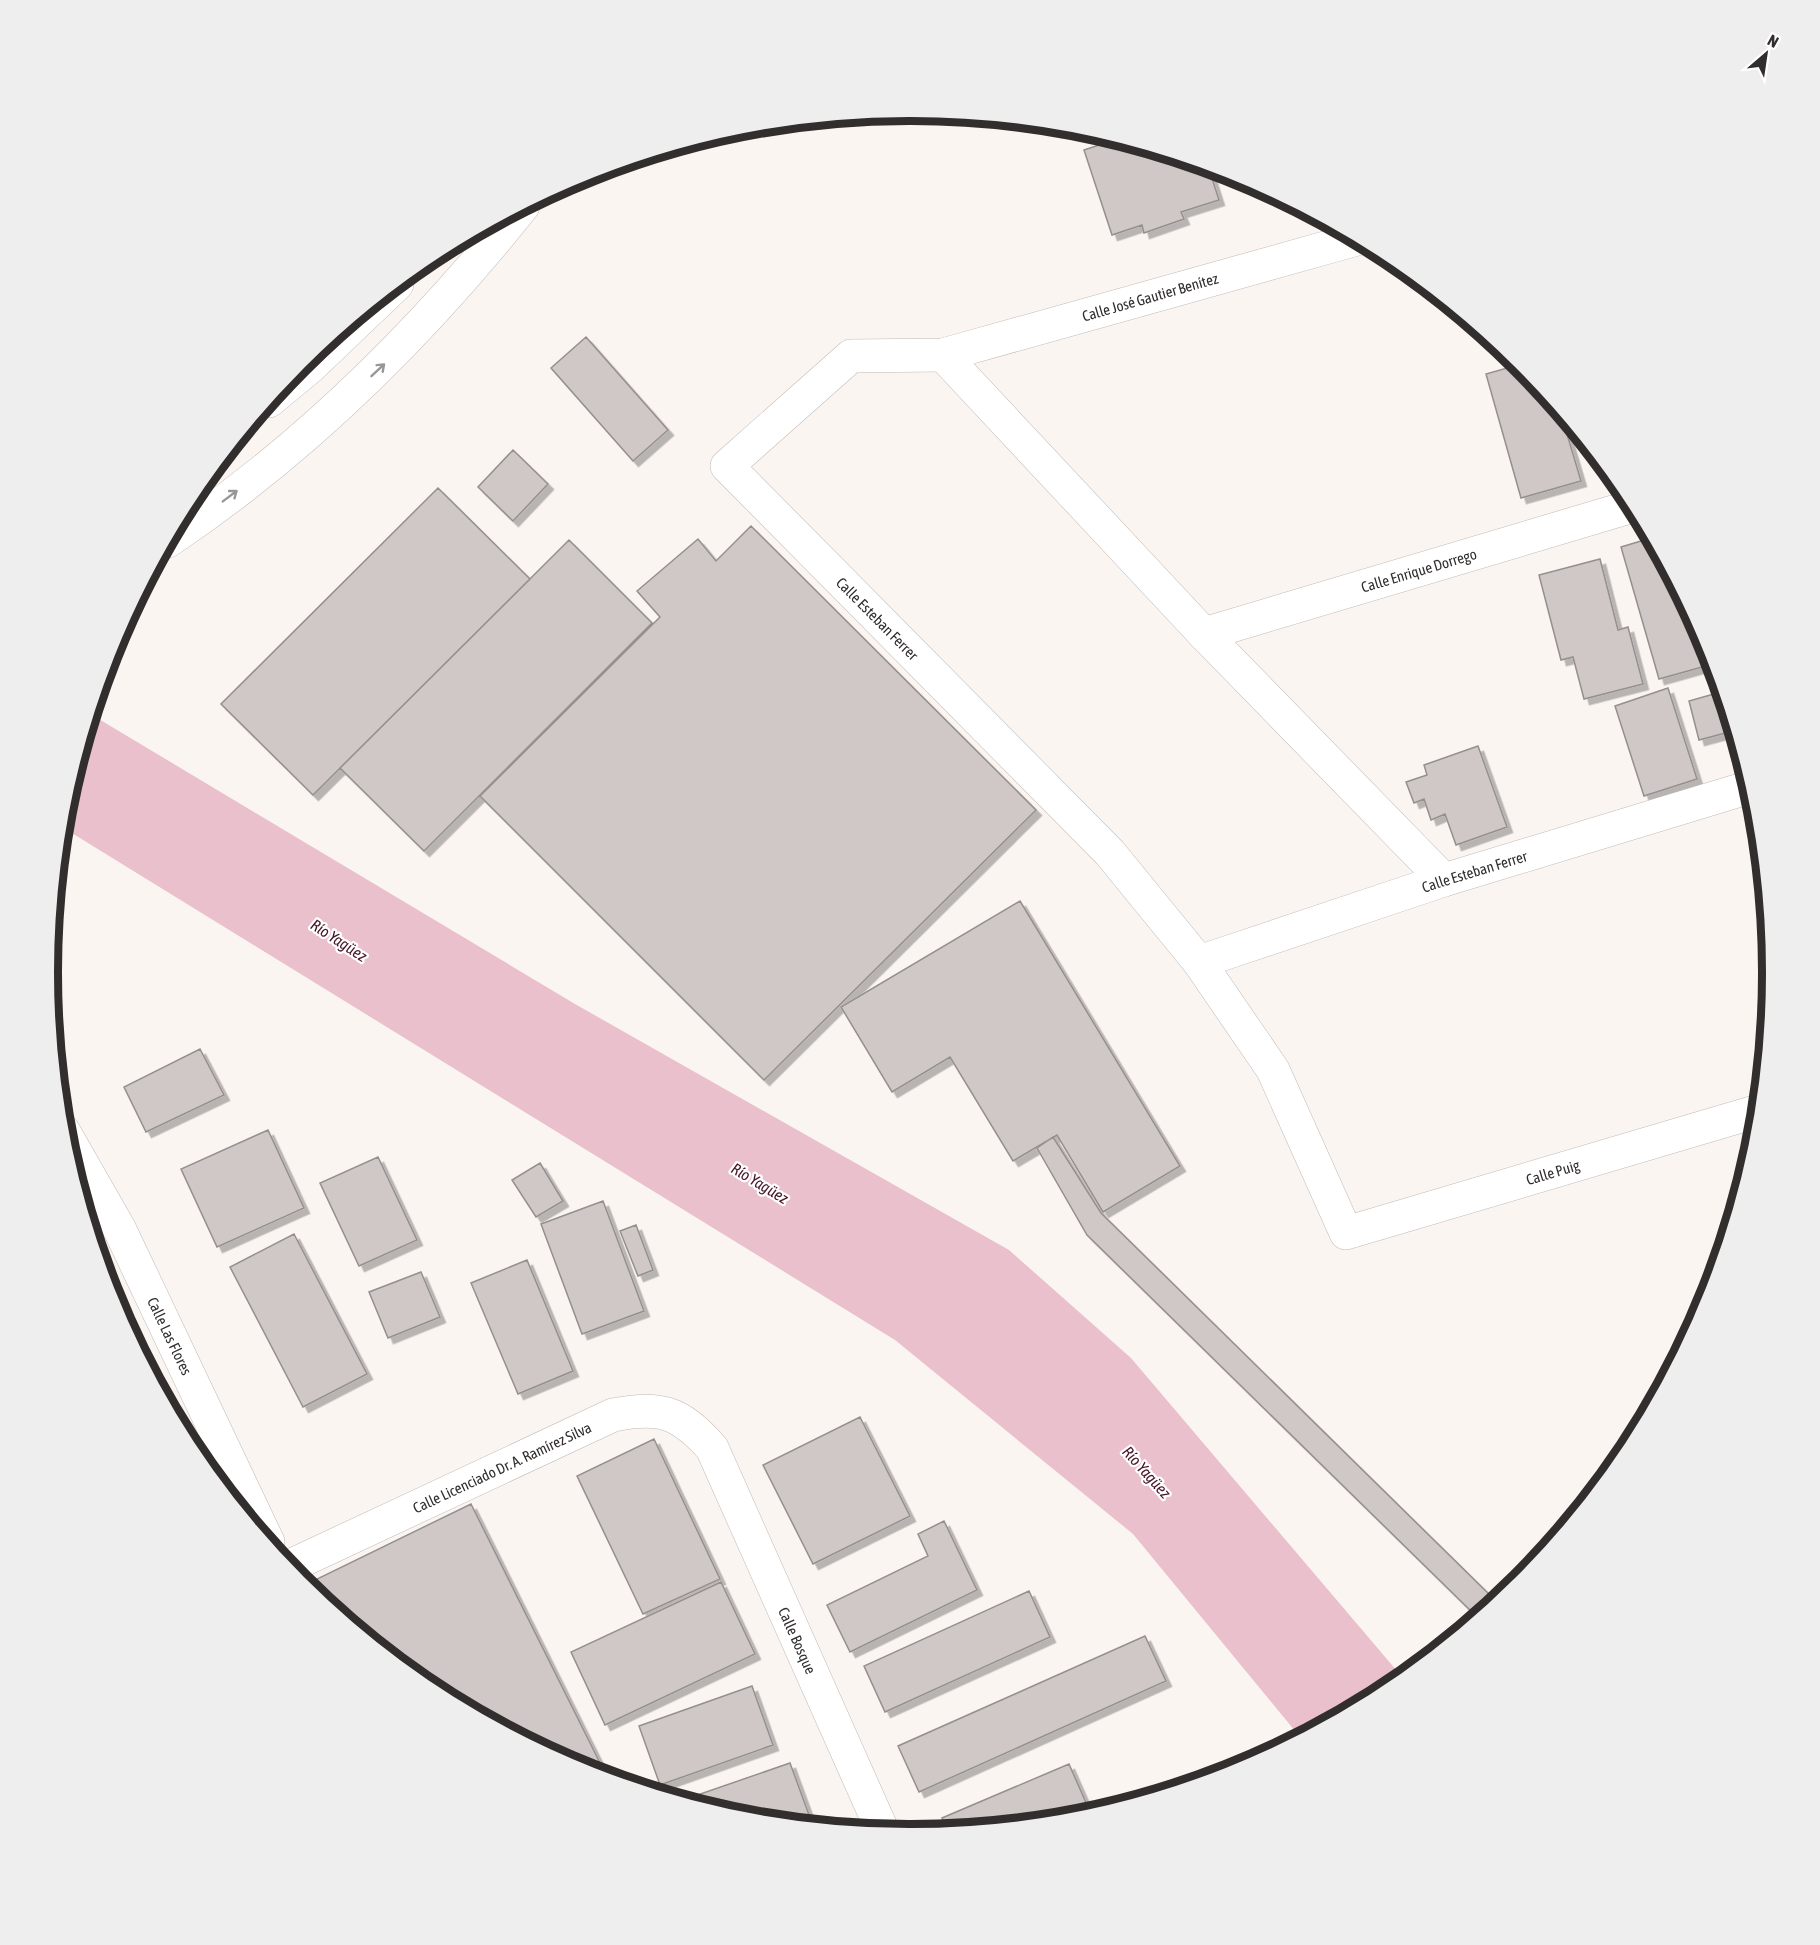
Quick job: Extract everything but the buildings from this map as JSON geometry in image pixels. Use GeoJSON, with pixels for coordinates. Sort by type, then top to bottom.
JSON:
{"type":"FeatureCollection","features":[{"type":"Feature","properties":{"kind":"main road"},"geometry":{"type":"LineString","coordinates":[[184,529],[312,432],[389,360],[476,266],[513,220]]}},
{"type":"Feature","properties":{"kind":"main road","name":"Calle José Gautier Benítez"},"geometry":{"type":"LineString","coordinates":[[943,355],[1347,242]]}},
{"type":"Feature","properties":{"kind":"main road"},"geometry":{"type":"LineString","coordinates":[[943,355],[1204,634],[1444,880]]}},
{"type":"Feature","properties":{"kind":"main road","name":"Calle Esteban Ferrer"},"geometry":{"type":"LineString","coordinates":[[943,355],[851,356],[728,466],[1110,853],[1199,962],[1273,1070],[1346,1233]]}},
{"type":"Feature","properties":{"kind":"main road","name":"Calle Enrique Dorrego"},"geometry":{"type":"LineString","coordinates":[[1204,634],[1624,509]]}},
{"type":"Feature","properties":{"kind":"main road","name":"Calle Esteban Ferrer"},"geometry":{"type":"LineString","coordinates":[[1199,962],[1444,880],[1741,790]]}},
{"type":"Feature","properties":{"kind":"main road","name":"Calle Puig"},"geometry":{"type":"LineString","coordinates":[[1346,1233],[1749,1114]]}},
{"type":"Feature","properties":{"kind":"main road","name":"Calle Las Flores"},"geometry":{"type":"LineString","coordinates":[[80,1160],[120,1230],[257,1518]]}},
{"type":"Feature","properties":{"kind":"main road","name":"Calle Licenciado Dr. A. Ramírez Silva"},"geometry":{"type":"LineString","coordinates":[[297,1563],[613,1415],[645,1409],[673,1415],[695,1428],[712,1448]]}},
{"type":"Feature","properties":{"kind":"main road","name":"Calle Bosque"},"geometry":{"type":"LineString","coordinates":[[712,1448],[878,1823]]}},
{"type":"Feature","properties":{"kind":"water","name":"Río Yagüez"},"geometry":{"type":"Polygon","coordinates":[[[98,719],[575,1004],[1009,1250],[1131,1358],[1397,1670],[1336,1710],[1295,1732],[1133,1534],[895,1340],[71,832],[88,752],[98,719]]]}}]}
